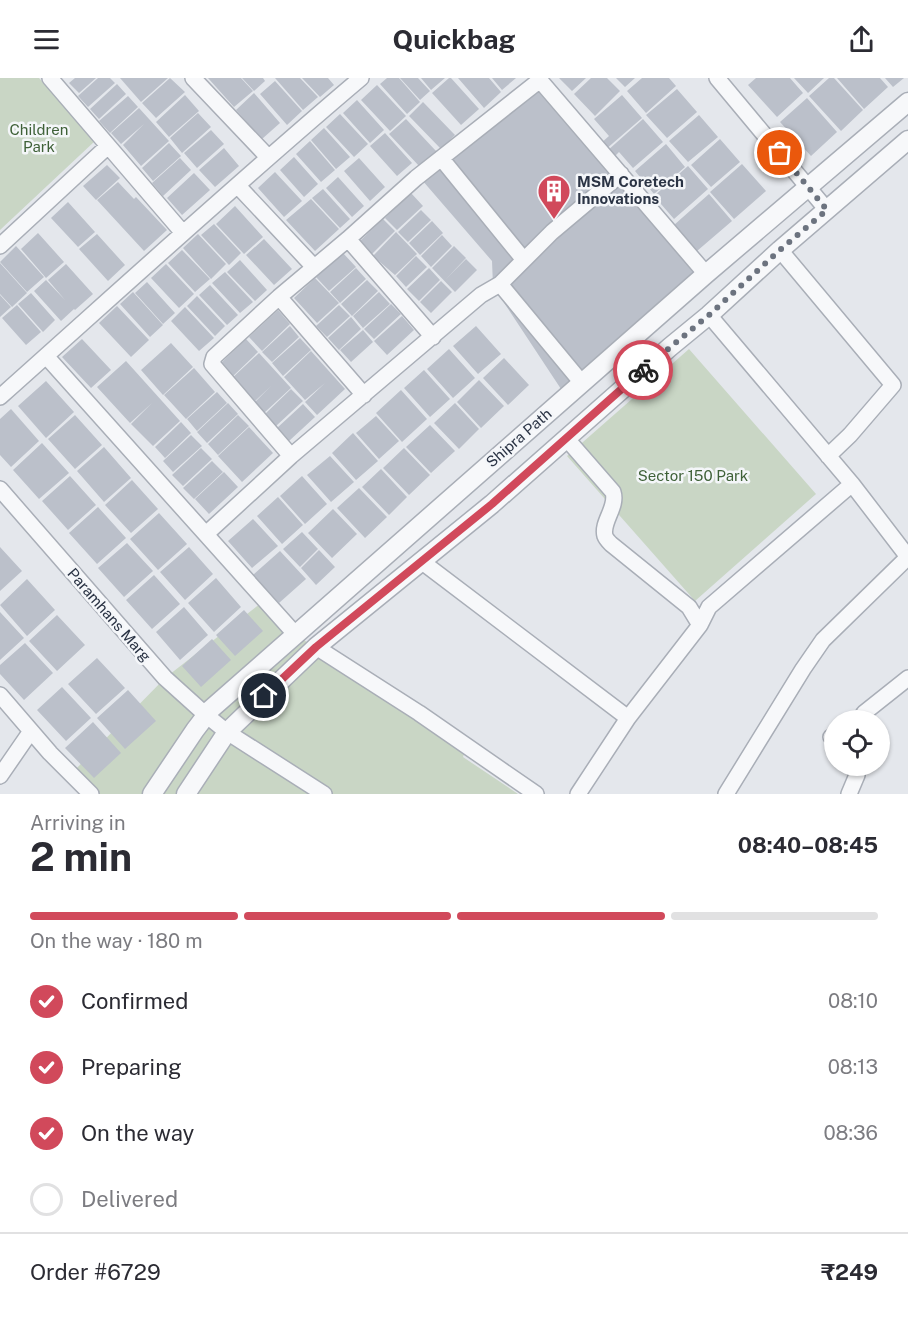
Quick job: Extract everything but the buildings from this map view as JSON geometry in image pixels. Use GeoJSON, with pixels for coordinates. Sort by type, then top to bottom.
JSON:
{"type":"FeatureCollection","features":[{"type":"Feature","properties":{"kind":"street"},"geometry":{"type":"LineString","coordinates":[[50,78],[183,233]]}},
{"type":"Feature","properties":{"kind":"street"},"geometry":{"type":"LineString","coordinates":[[0,397],[268,157],[361,78]]}},
{"type":"Feature","properties":{"kind":"street"},"geometry":{"type":"LineString","coordinates":[[196,79],[268,157]]}},
{"type":"Feature","properties":{"kind":"street"},"geometry":{"type":"LineString","coordinates":[[291,456],[212,364],[214,357],[416,178],[539,79],[706,274]]}},
{"type":"Feature","properties":{"kind":"street"},"geometry":{"type":"LineString","coordinates":[[725,81],[827,210]]}},
{"type":"Feature","properties":{"kind":"street","name":"Shipra Path"},"geometry":{"type":"LineString","coordinates":[[152,794],[206,715],[706,274],[908,102]]}},
{"type":"Feature","properties":{"kind":"street","name":"Shipra Path"},"geometry":{"type":"LineString","coordinates":[[186,794],[226,732],[316,647],[492,504],[908,140]]}},
{"type":"Feature","properties":{"kind":"street"},"geometry":{"type":"LineString","coordinates":[[0,246],[108,146]]}},
{"type":"Feature","properties":{"kind":"street"},"geometry":{"type":"LineString","coordinates":[[441,158],[524,260]]}},
{"type":"Feature","properties":{"kind":"street"},"geometry":{"type":"LineString","coordinates":[[206,534],[291,456],[481,295],[500,284],[552,232],[621,174]]}},
{"type":"Feature","properties":{"kind":"street"},"geometry":{"type":"LineString","coordinates":[[238,186],[314,267]]}},
{"type":"Feature","properties":{"kind":"street"},"geometry":{"type":"LineString","coordinates":[[348,239],[433,337]]}},
{"type":"Feature","properties":{"kind":"street"},"geometry":{"type":"LineString","coordinates":[[780,250],[893,385],[850,435],[828,456]]}},
{"type":"Feature","properties":{"kind":"street"},"geometry":{"type":"LineString","coordinates":[[500,284],[582,383]]}},
{"type":"Feature","properties":{"kind":"street"},"geometry":{"type":"LineString","coordinates":[[279,297],[364,395]]}},
{"type":"Feature","properties":{"kind":"street"},"geometry":{"type":"LineString","coordinates":[[709,315],[852,484],[908,557],[824,640],[803,669],[726,794]]}},
{"type":"Feature","properties":{"kind":"street"},"geometry":{"type":"LineString","coordinates":[[46,356],[296,635]]}},
{"type":"Feature","properties":{"kind":"street"},"geometry":{"type":"LineString","coordinates":[[566,438],[613,492],[615,498],[605,528],[605,536],[611,544],[689,607],[700,625]]}},
{"type":"Feature","properties":{"kind":"street"},"geometry":{"type":"LineString","coordinates":[[578,794],[628,718],[700,625],[708,607],[852,484]]}},
{"type":"Feature","properties":{"kind":"street","name":"Paramhans Marg"},"geometry":{"type":"LineString","coordinates":[[0,489],[165,678],[226,732],[324,794]]}},
{"type":"Feature","properties":{"kind":"street"},"geometry":{"type":"LineString","coordinates":[[421,561],[628,718]]}},
{"type":"Feature","properties":{"kind":"street"},"geometry":{"type":"LineString","coordinates":[[316,647],[419,713],[536,794]]}},
{"type":"Feature","properties":{"kind":"street"},"geometry":{"type":"LineString","coordinates":[[868,710],[908,678]]}},
{"type":"Feature","properties":{"kind":"street"},"geometry":{"type":"LineString","coordinates":[[0,695],[50,753],[91,794]]}},
{"type":"Feature","properties":{"kind":"street"},"geometry":{"type":"LineString","coordinates":[[2,771],[31,731]]}},
{"type":"Feature","properties":{"kind":"street"},"geometry":{"type":"LineString","coordinates":[[849,794],[857,776]]}},
{"type":"Feature","properties":{"kind":"green space","name":"Children Park"},"geometry":{"type":"Polygon","coordinates":[[[0,78],[39,78],[95,141],[0,230],[0,78]]]}},
{"type":"Feature","properties":{"kind":"green space","name":"Sector 150 Park"},"geometry":{"type":"Polygon","coordinates":[[[689,349],[816,494],[695,601],[567,456],[689,349]]]}},
{"type":"Feature","properties":{"kind":"green space"},"geometry":{"type":"Polygon","coordinates":[[[265,600],[296,635],[467,746],[463,757],[518,794],[87,794],[71,774],[165,678],[265,600]]]}},
{"type":"Feature","properties":{"kind":"way so far"},"geometry":{"type":"LineString","coordinates":[[643,370],[709,315],[827,210],[780,153]]}},
{"type":"Feature","properties":{"kind":"place","name":"MSM Coretech Innovations"},"geometry":{"type":"Point","coordinates":[554,220]}},
{"type":"Feature","properties":{"kind":"route"},"geometry":{"type":"LineString","coordinates":[[264,696],[316,647],[492,504],[643,370]]}}]}
